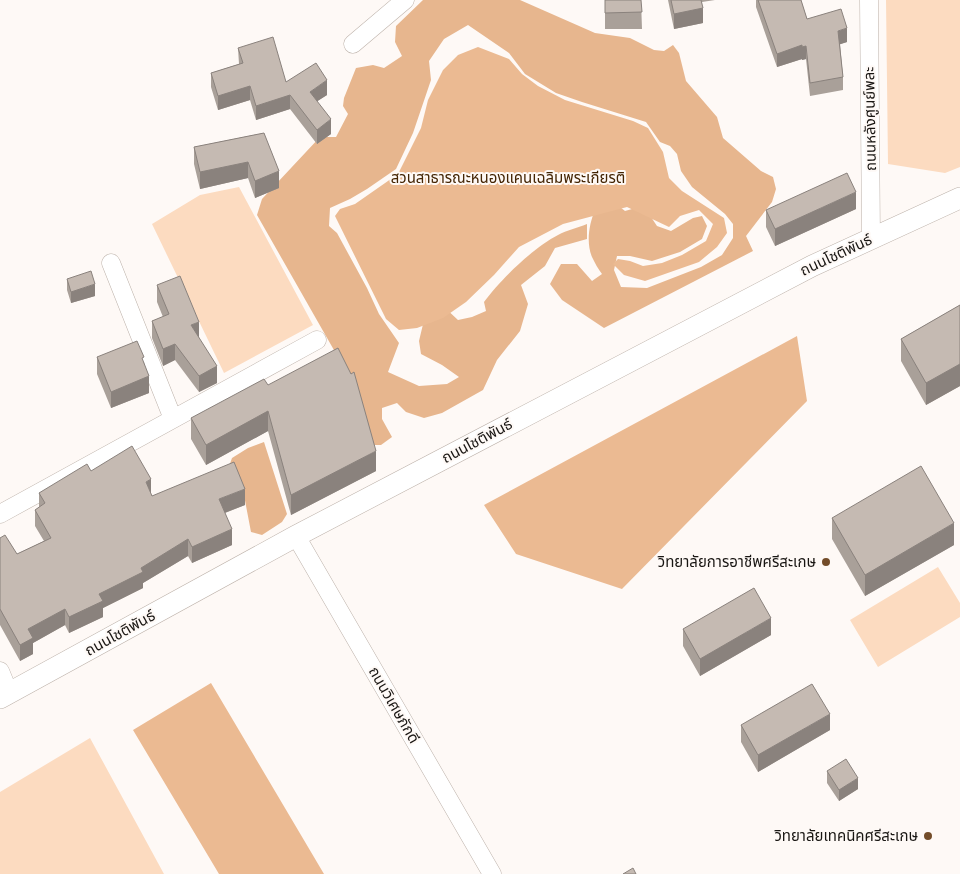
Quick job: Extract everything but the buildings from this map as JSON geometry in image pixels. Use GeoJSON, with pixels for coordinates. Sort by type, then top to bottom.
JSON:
{"type":"FeatureCollection","features":[{"type":"Feature","properties":{"kind":"street"},"geometry":{"type":"LineString","coordinates":[[353,44],[405,0]]}},
{"type":"Feature","properties":{"kind":"street","name":"ถนนหลังศูนย์พละ"},"geometry":{"type":"LineString","coordinates":[[869,0],[871,238]]}},
{"type":"Feature","properties":{"kind":"street","name":"ถนนโชติพันธ์"},"geometry":{"type":"LineString","coordinates":[[4,696],[296,536],[812,266],[960,198]]}},
{"type":"Feature","properties":{"kind":"street"},"geometry":{"type":"LineString","coordinates":[[111,263],[173,419]]}},
{"type":"Feature","properties":{"kind":"street"},"geometry":{"type":"LineString","coordinates":[[0,514],[317,340]]}},
{"type":"Feature","properties":{"kind":"street","name":"ถนนวิเศษภักดี"},"geometry":{"type":"LineString","coordinates":[[296,536],[492,874]]}},
{"type":"Feature","properties":{"kind":"street"},"geometry":{"type":"LineString","coordinates":[[0,671],[4,696]]}},
{"type":"Feature","properties":{"kind":"shaded area"},"geometry":{"type":"Polygon","coordinates":[[[423,0],[520,0],[595,33],[630,38],[654,50],[664,51],[673,45],[679,53],[686,81],[717,117],[723,138],[761,171],[773,177],[776,189],[772,202],[746,236],[753,251],[604,328],[562,300],[550,284],[561,264],[577,264],[592,281],[602,274],[592,257],[589,246],[591,221],[595,210],[615,203],[625,211],[639,207],[649,214],[657,226],[671,231],[693,218],[702,216],[707,226],[702,239],[680,252],[652,261],[630,256],[617,256],[614,270],[621,287],[647,288],[701,267],[722,255],[733,238],[733,224],[725,214],[692,187],[681,171],[677,154],[670,146],[660,142],[646,122],[556,93],[525,74],[509,53],[468,25],[444,39],[429,61],[431,80],[413,133],[396,169],[367,189],[330,208],[329,226],[337,233],[379,314],[399,343],[388,372],[419,386],[447,384],[459,377],[421,354],[419,341],[424,320],[443,306],[458,320],[486,311],[484,302],[491,293],[518,265],[538,248],[561,233],[587,224],[587,239],[555,248],[545,266],[521,285],[528,304],[520,331],[497,360],[483,390],[442,413],[424,418],[406,412],[397,403],[382,408],[382,419],[392,437],[381,445],[371,445],[355,387],[257,215],[262,199],[320,137],[336,137],[348,114],[343,106],[344,98],[356,68],[373,65],[384,68],[402,56],[395,42],[396,26],[423,0]]]}},
{"type":"Feature","properties":{"kind":"shaded area"},"geometry":{"type":"Polygon","coordinates":[[[886,0],[960,0],[960,167],[945,173],[888,164],[886,0]]]}},
{"type":"Feature","properties":{"kind":"shaded area"},"geometry":{"type":"Polygon","coordinates":[[[478,47],[509,59],[522,74],[538,86],[565,100],[633,121],[648,128],[663,152],[669,178],[682,191],[724,218],[727,233],[717,247],[699,262],[645,281],[624,275],[613,264],[618,259],[643,266],[662,263],[682,255],[706,241],[713,224],[699,210],[680,216],[669,227],[627,207],[563,224],[519,247],[466,302],[443,318],[417,328],[399,330],[386,319],[335,216],[340,209],[355,204],[398,174],[421,128],[428,100],[443,70],[458,55],[478,47]]]}},
{"type":"Feature","properties":{"kind":"shaded area"},"geometry":{"type":"Polygon","coordinates":[[[239,187],[313,325],[224,373],[152,224],[200,195],[239,187]]]}},
{"type":"Feature","properties":{"kind":"shaded area"},"geometry":{"type":"Polygon","coordinates":[[[797,336],[807,401],[622,589],[516,554],[484,505],[797,336]]]}},
{"type":"Feature","properties":{"kind":"shaded area"},"geometry":{"type":"Polygon","coordinates":[[[264,442],[287,514],[282,522],[262,535],[251,532],[243,490],[226,475],[232,458],[248,448],[264,442]]]}},
{"type":"Feature","properties":{"kind":"shaded area"},"geometry":{"type":"Polygon","coordinates":[[[938,567],[960,603],[960,617],[878,667],[850,620],[938,567]]]}},
{"type":"Feature","properties":{"kind":"shaded area"},"geometry":{"type":"Polygon","coordinates":[[[211,683],[324,874],[219,874],[133,730],[211,683]]]}},
{"type":"Feature","properties":{"kind":"shaded area"},"geometry":{"type":"Polygon","coordinates":[[[90,738],[164,874],[0,874],[0,792],[90,738]]]}},
{"type":"Feature","properties":{"kind":"place","name":"วิทยาลัยการอาชีพศรีสะเกษ"},"geometry":{"type":"Point","coordinates":[826,562]}},
{"type":"Feature","properties":{"kind":"place","name":"วิทยาลัยเทคนิคศรีสะเกษ"},"geometry":{"type":"Point","coordinates":[928,836]}},
{"type":"Feature","properties":{"kind":"park label","name":"สวนสาธารณะหนองแคนเฉลิมพระเกียรติ"},"geometry":{"type":"Point","coordinates":[508,178]}}]}
